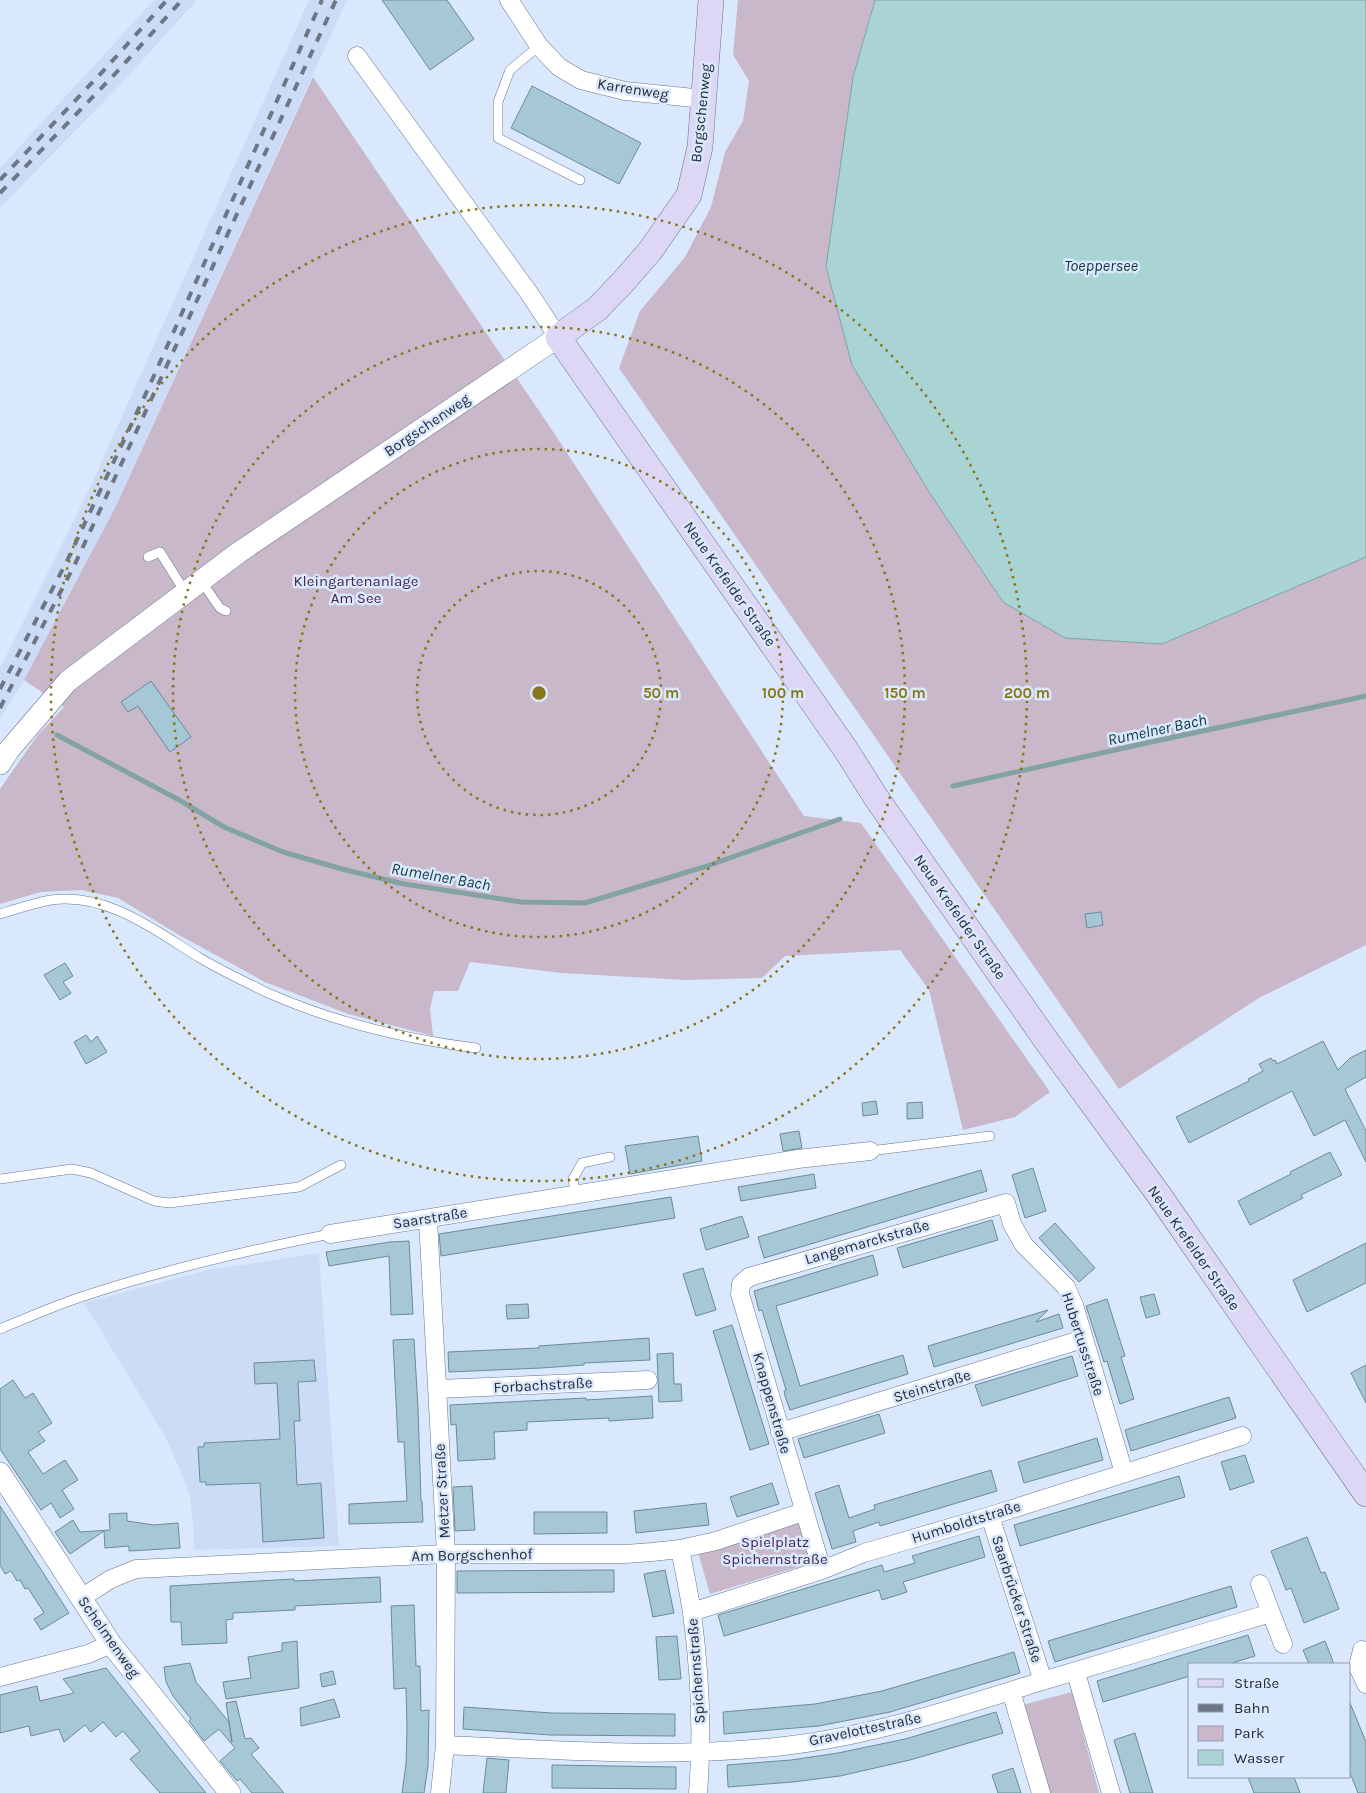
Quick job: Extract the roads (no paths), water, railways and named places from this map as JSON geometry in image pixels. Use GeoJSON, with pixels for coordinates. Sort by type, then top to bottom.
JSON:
{"type":"FeatureCollection","features":[{"type":"Feature","properties":{"kind":"main road","name":"Borgschenweg"},"geometry":{"type":"LineString","coordinates":[[558,337],[596,309],[623,282],[650,251],[689,194],[700,147],[712,0]]}},
{"type":"Feature","properties":{"kind":"main road","name":"Neue Krefelder Straße"},"geometry":{"type":"LineString","coordinates":[[558,337],[841,742],[877,799],[1048,1044],[1159,1196],[1366,1494]]}},
{"type":"Feature","properties":{"kind":"street","name":"Karrenweg"},"geometry":{"type":"LineString","coordinates":[[509,0],[538,46],[559,67],[581,80],[625,91],[704,99]]}},
{"type":"Feature","properties":{"kind":"street"},"geometry":{"type":"LineString","coordinates":[[358,56],[529,293],[558,337]]}},
{"type":"Feature","properties":{"kind":"street","name":"Borgschenweg"},"geometry":{"type":"LineString","coordinates":[[0,764],[9,750],[68,681],[238,553],[558,337]]}},
{"type":"Feature","properties":{"kind":"street","name":"Saarstraße"},"geometry":{"type":"LineString","coordinates":[[330,1234],[798,1160],[870,1151]]}},
{"type":"Feature","properties":{"kind":"street","name":"Langemarckstraße"},"geometry":{"type":"LineString","coordinates":[[740,1294],[742,1284],[749,1277],[1006,1203]]}},
{"type":"Feature","properties":{"kind":"street","name":"Hubertusstraße"},"geometry":{"type":"LineString","coordinates":[[1006,1203],[1012,1224],[1024,1245],[1066,1287],[1074,1305],[1124,1473]]}},
{"type":"Feature","properties":{"kind":"street","name":"Metzer Straße"},"geometry":{"type":"LineString","coordinates":[[428,1219],[446,1554],[445,1745],[440,1793]]}},
{"type":"Feature","properties":{"kind":"street","name":"Knappenstraße"},"geometry":{"type":"LineString","coordinates":[[740,1294],[803,1512]]}},
{"type":"Feature","properties":{"kind":"street","name":"Steinstraße"},"geometry":{"type":"LineString","coordinates":[[780,1432],[1083,1338]]}},
{"type":"Feature","properties":{"kind":"street","name":"Forbachstraße"},"geometry":{"type":"LineString","coordinates":[[437,1390],[648,1380]]}},
{"type":"Feature","properties":{"kind":"street","name":"Humboldtstraße"},"geometry":{"type":"LineString","coordinates":[[692,1612],[822,1570],[864,1553],[990,1516],[1242,1436]]}},
{"type":"Feature","properties":{"kind":"street","name":"Schelmenweg"},"geometry":{"type":"LineString","coordinates":[[0,1473],[112,1644],[230,1793]]}},
{"type":"Feature","properties":{"kind":"street"},"geometry":{"type":"LineString","coordinates":[[803,1512],[822,1570]]}},
{"type":"Feature","properties":{"kind":"street","name":"Am Borgschenhof"},"geometry":{"type":"LineString","coordinates":[[81,1598],[111,1579],[136,1569],[446,1554],[624,1554],[680,1549],[716,1541],[803,1512]]}},
{"type":"Feature","properties":{"kind":"street","name":"Saarbrücker Straße"},"geometry":{"type":"LineString","coordinates":[[990,1516],[1043,1681]]}},
{"type":"Feature","properties":{"kind":"street","name":"Spichernstraße"},"geometry":{"type":"LineString","coordinates":[[680,1549],[692,1612],[699,1678],[701,1752],[698,1793]]}},
{"type":"Feature","properties":{"kind":"street"},"geometry":{"type":"LineString","coordinates":[[1260,1584],[1283,1644]]}},
{"type":"Feature","properties":{"kind":"street","name":"Gravelottestraße"},"geometry":{"type":"LineString","coordinates":[[445,1745],[582,1751],[701,1752],[785,1746],[848,1736],[1076,1673],[1271,1613]]}},
{"type":"Feature","properties":{"kind":"street"},"geometry":{"type":"LineString","coordinates":[[0,1677],[88,1654],[112,1644]]}},
{"type":"Feature","properties":{"kind":"street"},"geometry":{"type":"LineString","coordinates":[[1362,1650],[1358,1667],[1366,1684]]}},
{"type":"Feature","properties":{"kind":"street"},"geometry":{"type":"LineString","coordinates":[[1076,1673],[1111,1793]]}},
{"type":"Feature","properties":{"kind":"street"},"geometry":{"type":"LineString","coordinates":[[1011,1691],[1041,1793]]}},
{"type":"Feature","properties":{"kind":"lane"},"geometry":{"type":"LineString","coordinates":[[538,46],[510,70],[498,102],[498,138],[580,180]]}},
{"type":"Feature","properties":{"kind":"lane"},"geometry":{"type":"LineString","coordinates":[[148,557],[160,552],[193,587],[226,611]]}},
{"type":"Feature","properties":{"kind":"lane"},"geometry":{"type":"LineString","coordinates":[[0,914],[52,900],[100,904],[125,914],[202,960],[268,992],[333,1018],[394,1035],[476,1048]]}},
{"type":"Feature","properties":{"kind":"lane"},"geometry":{"type":"LineString","coordinates":[[870,1151],[990,1136]]}},
{"type":"Feature","properties":{"kind":"lane"},"geometry":{"type":"LineString","coordinates":[[576,1196],[573,1179],[582,1163],[610,1157]]}},
{"type":"Feature","properties":{"kind":"lane"},"geometry":{"type":"LineString","coordinates":[[0,1179],[72,1168],[91,1173],[154,1201],[169,1203],[299,1186],[341,1165]]}},
{"type":"Feature","properties":{"kind":"lane","name":"Saarstraße"},"geometry":{"type":"LineString","coordinates":[[0,1328],[78,1298],[186,1265],[330,1234]]}},
{"type":"Feature","properties":{"kind":"water","name":"Toeppersee"},"geometry":{"type":"Polygon","coordinates":[[[875,0],[1366,0],[1366,557],[1162,644],[1065,638],[1003,602],[931,495],[852,365],[826,267],[853,77],[875,0]]]}},
{"type":"Feature","properties":{"kind":"waterway","name":"Rumelner Bach"},"geometry":{"type":"LineString","coordinates":[[953,786],[1366,696]]}},
{"type":"Feature","properties":{"kind":"waterway","name":"Rumelner Bach"},"geometry":{"type":"LineString","coordinates":[[57,735],[181,801],[224,827],[283,852],[404,884],[521,902],[585,903],[704,867],[840,819]]}},
{"type":"Feature","properties":{"kind":"railway"},"geometry":{"type":"LineString","coordinates":[[0,180],[106,68],[167,0]]}},
{"type":"Feature","properties":{"kind":"railway"},"geometry":{"type":"LineString","coordinates":[[0,193],[114,75],[182,0]]}},
{"type":"Feature","properties":{"kind":"railway"},"geometry":{"type":"LineString","coordinates":[[0,689],[67,561],[148,389],[322,0]]}},
{"type":"Feature","properties":{"kind":"railway"},"geometry":{"type":"LineString","coordinates":[[0,708],[75,564],[336,0]]}},
{"type":"Feature","properties":{"kind":"park label","name":"Kleingartenanlage Am See"},"geometry":{"type":"Point","coordinates":[356,590]}},
{"type":"Feature","properties":{"kind":"park label","name":"Spielplatz Spichernstraße"},"geometry":{"type":"Point","coordinates":[775,1550]}}]}
